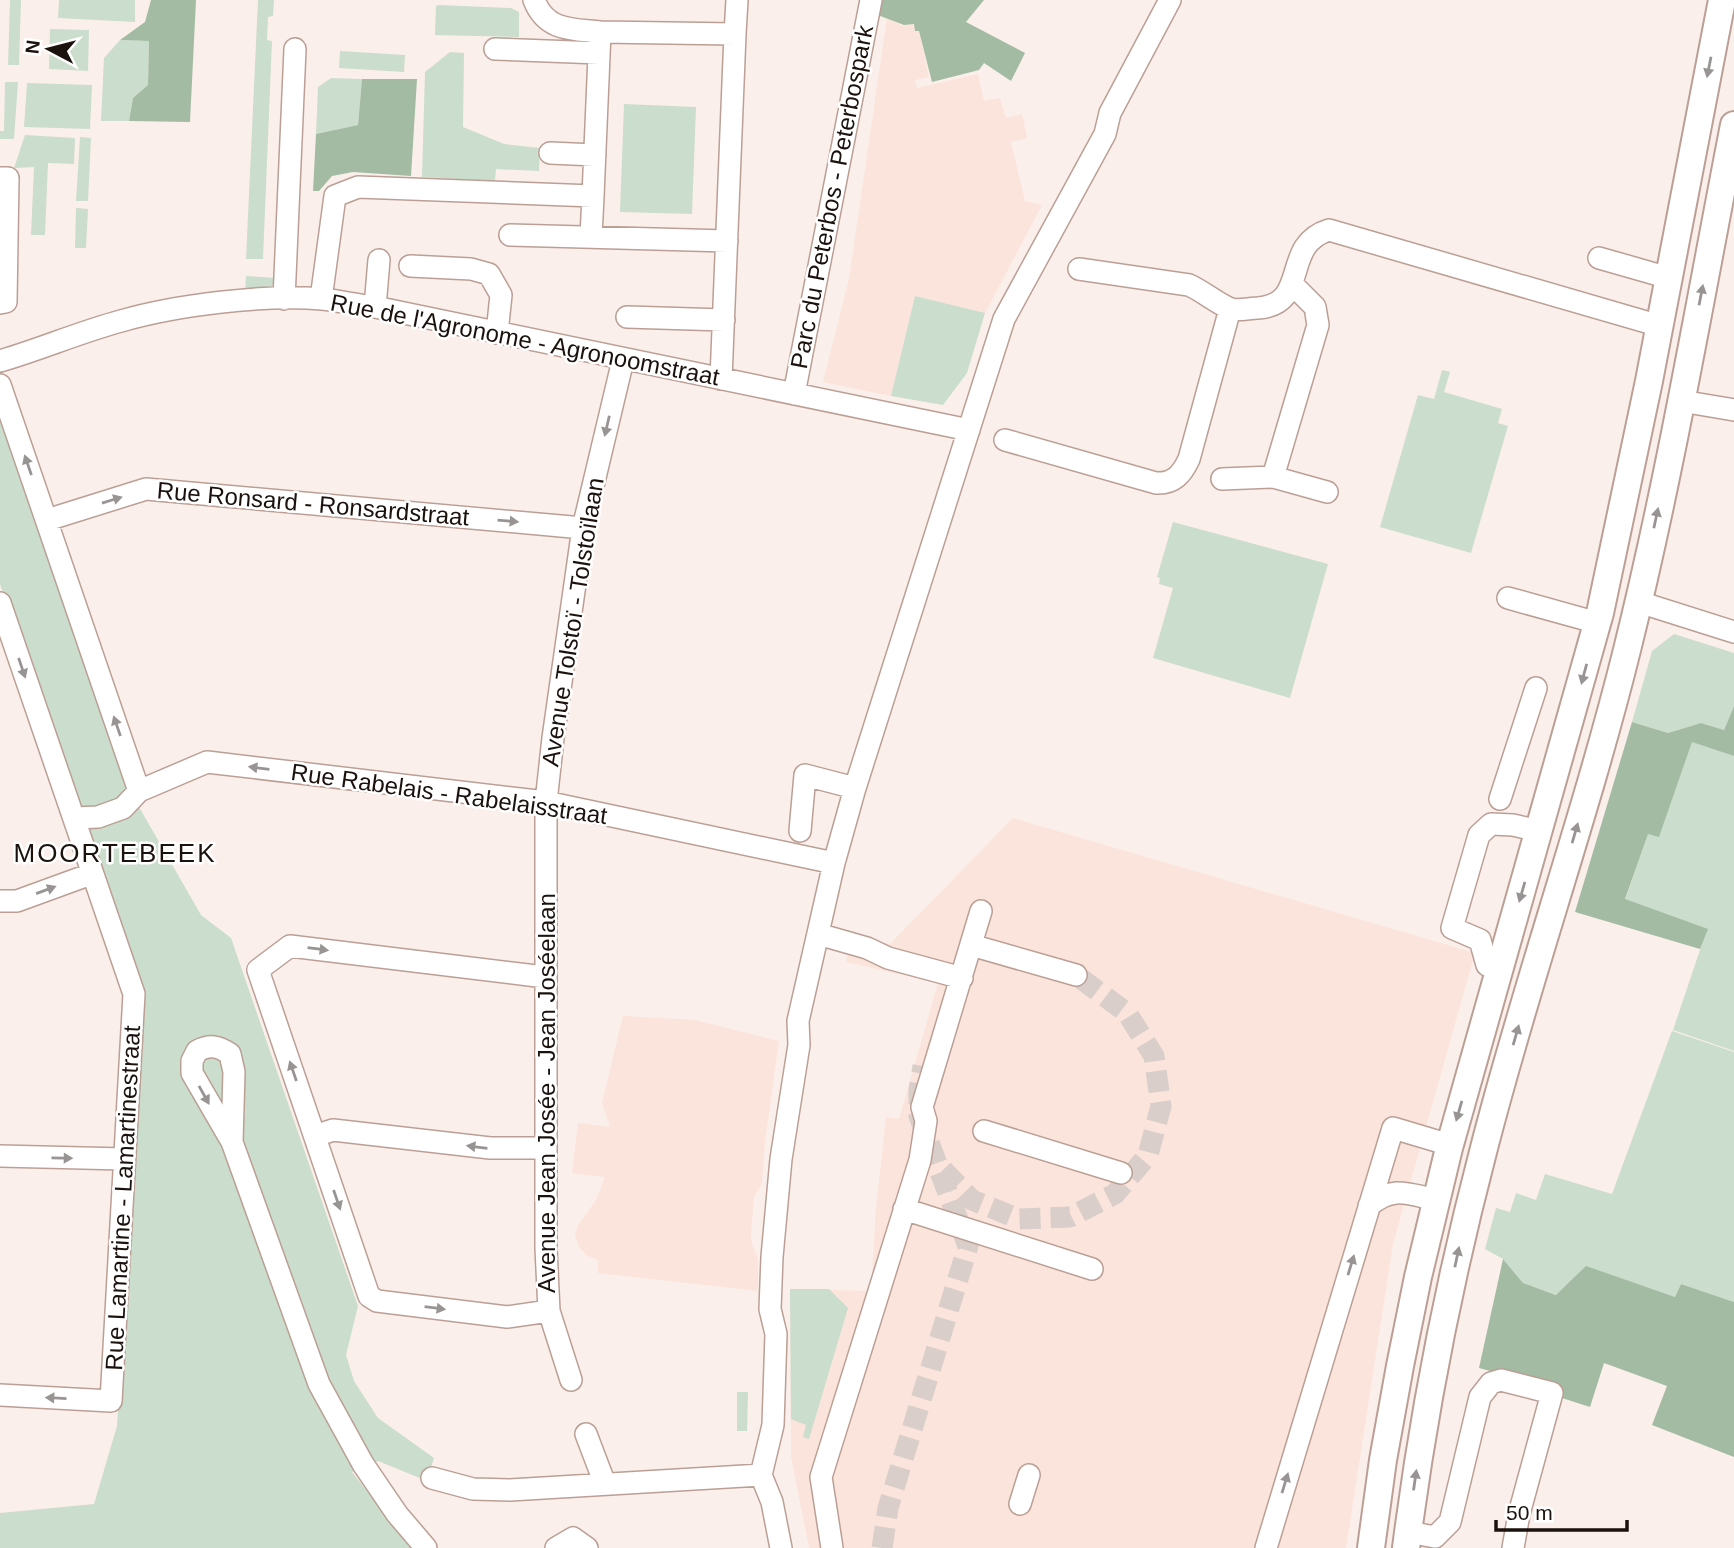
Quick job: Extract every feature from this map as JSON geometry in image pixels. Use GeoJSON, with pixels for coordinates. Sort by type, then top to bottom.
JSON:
{"type":"FeatureCollection","features":[{"type":"Feature","properties":{"kind":"main road"},"geometry":{"type":"LineString","coordinates":[[1371,1548],[1383,1460],[1418,1277],[1493,966],[1539,831],[1598,623],[1660,326],[1722,0]]}},
{"type":"Feature","properties":{"kind":"main road"},"geometry":{"type":"LineString","coordinates":[[1407,1540],[1436,1354],[1460,1245],[1484,1148],[1604,733],[1639,602],[1728,187],[1734,125]]}},
{"type":"Feature","properties":{"kind":"main road"},"geometry":{"type":"LineString","coordinates":[[1639,602],[1630,594],[1628,578],[1655,417],[1649,381]]}},
{"type":"Feature","properties":{"kind":"street"},"geometry":{"type":"LineString","coordinates":[[534,0],[539,13],[559,28],[600,42]]}},
{"type":"Feature","properties":{"kind":"street"},"geometry":{"type":"LineString","coordinates":[[722,379],[737,0]]}},
{"type":"Feature","properties":{"kind":"street","name":"Parc du Peterbos - Peterbospark"},"geometry":{"type":"LineString","coordinates":[[794,394],[871,0]]}},
{"type":"Feature","properties":{"kind":"street"},"geometry":{"type":"LineString","coordinates":[[781,1548],[772,1502],[761,1475],[773,1426],[776,1334],[770,1309],[781,1159],[799,1045],[798,1021],[834,863],[855,788],[1004,319],[1105,134],[1110,113],[1170,0]]}},
{"type":"Feature","properties":{"kind":"street"},"geometry":{"type":"LineString","coordinates":[[495,50],[735,34]]}},
{"type":"Feature","properties":{"kind":"street"},"geometry":{"type":"LineString","coordinates":[[591,237],[600,42]]}},
{"type":"Feature","properties":{"kind":"street"},"geometry":{"type":"LineString","coordinates":[[284,299],[295,49]]}},
{"type":"Feature","properties":{"kind":"street"},"geometry":{"type":"LineString","coordinates":[[550,153],[595,155]]}},
{"type":"Feature","properties":{"kind":"street"},"geometry":{"type":"LineString","coordinates":[[0,178],[8,178],[6,302],[0,303]]}},
{"type":"Feature","properties":{"kind":"street"},"geometry":{"type":"LineString","coordinates":[[321,299],[335,196],[358,187],[593,196]]}},
{"type":"Feature","properties":{"kind":"street"},"geometry":{"type":"LineString","coordinates":[[1079,269],[1189,285],[1230,309],[1268,307],[1286,296],[1304,246],[1318,233],[1329,230],[1660,326]]}},
{"type":"Feature","properties":{"kind":"street"},"geometry":{"type":"LineString","coordinates":[[510,235],[727,241]]}},
{"type":"Feature","properties":{"kind":"street"},"geometry":{"type":"LineString","coordinates":[[1600,258],[1669,278]]}},
{"type":"Feature","properties":{"kind":"street"},"geometry":{"type":"LineString","coordinates":[[375,307],[379,260]]}},
{"type":"Feature","properties":{"kind":"street"},"geometry":{"type":"LineString","coordinates":[[410,266],[471,270],[489,274],[501,295],[497,333]]}},
{"type":"Feature","properties":{"kind":"street"},"geometry":{"type":"LineString","coordinates":[[1273,477],[1318,325],[1315,307],[1292,284]]}},
{"type":"Feature","properties":{"kind":"street","name":"Rue de l'Agronome - Agronoomstraat"},"geometry":{"type":"LineString","coordinates":[[0,360],[38,350],[122,320],[199,306],[284,299],[321,299],[375,307],[969,430]]}},
{"type":"Feature","properties":{"kind":"street"},"geometry":{"type":"LineString","coordinates":[[1005,440],[1156,483],[1174,480],[1181,474],[1189,458],[1230,309]]}},
{"type":"Feature","properties":{"kind":"street"},"geometry":{"type":"LineString","coordinates":[[627,317],[724,320]]}},
{"type":"Feature","properties":{"kind":"street","name":"Avenue Tolstoï - Tolstoïlaan"},"geometry":{"type":"LineString","coordinates":[[546,802],[583,528],[623,360]]}},
{"type":"Feature","properties":{"kind":"street"},"geometry":{"type":"LineString","coordinates":[[0,385],[139,791]]}},
{"type":"Feature","properties":{"kind":"street"},"geometry":{"type":"LineString","coordinates":[[1681,401],[1734,410]]}},
{"type":"Feature","properties":{"kind":"street"},"geometry":{"type":"LineString","coordinates":[[1222,479],[1273,477],[1327,492]]}},
{"type":"Feature","properties":{"kind":"street","name":"Rue Ronsard - Ronsardstraat"},"geometry":{"type":"LineString","coordinates":[[47,520],[146,489],[583,528]]}},
{"type":"Feature","properties":{"kind":"street"},"geometry":{"type":"LineString","coordinates":[[1508,598],[1598,623]]}},
{"type":"Feature","properties":{"kind":"street"},"geometry":{"type":"LineString","coordinates":[[1639,602],[1734,632]]}},
{"type":"Feature","properties":{"kind":"street"},"geometry":{"type":"LineString","coordinates":[[0,901],[17,901],[92,874],[1,607]]}},
{"type":"Feature","properties":{"kind":"street"},"geometry":{"type":"LineString","coordinates":[[1500,799],[1536,688]]}},
{"type":"Feature","properties":{"kind":"street","name":"Rue Rabelais - Rabelaisstraat"},"geometry":{"type":"LineString","coordinates":[[75,818],[98,817],[123,808],[139,791],[207,762],[546,802],[834,863]]}},
{"type":"Feature","properties":{"kind":"street"},"geometry":{"type":"LineString","coordinates":[[800,831],[805,775],[855,788]]}},
{"type":"Feature","properties":{"kind":"street","name":"Avenue Jean Josée - Jean Joséelaan"},"geometry":{"type":"LineString","coordinates":[[546,802],[546,1248],[549,1311],[571,1380]]}},
{"type":"Feature","properties":{"kind":"street"},"geometry":{"type":"LineString","coordinates":[[1528,992],[1516,971],[1493,966],[1480,940],[1452,928],[1479,835],[1491,824],[1513,825],[1539,831]]}},
{"type":"Feature","properties":{"kind":"street","name":"Rue Lamartine - Lamartinestraat"},"geometry":{"type":"LineString","coordinates":[[0,1395],[111,1401],[134,994],[92,874]]}},
{"type":"Feature","properties":{"kind":"street"},"geometry":{"type":"LineString","coordinates":[[922,1066],[971,945],[981,911]]}},
{"type":"Feature","properties":{"kind":"street"},"geometry":{"type":"LineString","coordinates":[[816,942],[867,948],[888,958],[957,977]]}},
{"type":"Feature","properties":{"kind":"street"},"geometry":{"type":"LineString","coordinates":[[971,945],[1076,975]]}},
{"type":"Feature","properties":{"kind":"street"},"geometry":{"type":"LineString","coordinates":[[545,977],[290,946],[258,970],[369,1296],[377,1301],[507,1317],[549,1311]]}},
{"type":"Feature","properties":{"kind":"street"},"geometry":{"type":"LineString","coordinates":[[832,1548],[821,1478],[919,1160],[926,1121],[922,1107],[957,977]]}},
{"type":"Feature","properties":{"kind":"street"},"geometry":{"type":"LineString","coordinates":[[1266,1548],[1393,1128],[1450,1145]]}},
{"type":"Feature","properties":{"kind":"street"},"geometry":{"type":"LineString","coordinates":[[315,1136],[333,1130],[490,1148],[545,1148]]}},
{"type":"Feature","properties":{"kind":"street"},"geometry":{"type":"LineString","coordinates":[[985,1131],[1121,1173]]}},
{"type":"Feature","properties":{"kind":"street"},"geometry":{"type":"LineString","coordinates":[[232,1142],[319,1384],[362,1464],[397,1514],[426,1548]]}},
{"type":"Feature","properties":{"kind":"street"},"geometry":{"type":"LineString","coordinates":[[0,1156],[124,1159]]}},
{"type":"Feature","properties":{"kind":"street"},"geometry":{"type":"LineString","coordinates":[[1369,1206],[1381,1195],[1397,1192],[1436,1200]]}},
{"type":"Feature","properties":{"kind":"street"},"geometry":{"type":"LineString","coordinates":[[904,1209],[1092,1269]]}},
{"type":"Feature","properties":{"kind":"street"},"geometry":{"type":"LineString","coordinates":[[1407,1540],[1435,1537],[1450,1522],[1480,1397],[1491,1383],[1501,1380],[1552,1394],[1519,1514],[1513,1548]]}},
{"type":"Feature","properties":{"kind":"street"},"geometry":{"type":"LineString","coordinates":[[586,1434],[605,1484]]}},
{"type":"Feature","properties":{"kind":"street"},"geometry":{"type":"LineString","coordinates":[[432,1478],[473,1489],[510,1490],[761,1475]]}},
{"type":"Feature","properties":{"kind":"street"},"geometry":{"type":"LineString","coordinates":[[1020,1504],[1029,1475]]}},
{"type":"Feature","properties":{"kind":"street"},"geometry":{"type":"LineString","coordinates":[[556,1548],[573,1538],[587,1548]]}},
{"type":"Feature","properties":{"kind":"shaded area"},"geometry":{"type":"Polygon","coordinates":[[[887,18],[903,26],[913,24],[915,31],[919,31],[929,77],[915,80],[917,88],[978,74],[984,101],[1000,98],[1006,118],[1022,114],[1027,138],[1011,142],[1025,201],[1042,205],[985,313],[915,296],[891,396],[823,382],[849,279],[887,18]]]}},
{"type":"Feature","properties":{"kind":"shaded area"},"geometry":{"type":"Polygon","coordinates":[[[1013,818],[1475,953],[1393,1244],[1346,1548],[809,1548],[791,1457],[790,1289],[871,1291],[876,1208],[886,1117],[899,1119],[938,983],[846,962],[852,936],[890,944],[1013,818]]]}},
{"type":"Feature","properties":{"kind":"shaded area"},"geometry":{"type":"Polygon","coordinates":[[[623,1016],[695,1020],[779,1041],[762,1183],[754,1197],[751,1235],[758,1258],[758,1291],[598,1273],[598,1260],[586,1255],[578,1245],[575,1234],[596,1200],[605,1177],[572,1173],[578,1123],[610,1127],[602,1103],[623,1016]]]}},
{"type":"Feature","properties":{"kind":"green space"},"geometry":{"type":"Polygon","coordinates":[[[10,0],[21,0],[19,65],[8,65],[10,0]]]}},
{"type":"Feature","properties":{"kind":"green space"},"geometry":{"type":"Polygon","coordinates":[[[59,0],[135,0],[135,22],[58,18],[59,0]]]}},
{"type":"Feature","properties":{"kind":"green space"},"geometry":{"type":"Polygon","coordinates":[[[151,0],[196,0],[190,122],[129,121],[133,98],[148,85],[149,41],[120,40],[145,22],[151,0]]]}},
{"type":"Feature","properties":{"kind":"green space"},"geometry":{"type":"Polygon","coordinates":[[[258,0],[274,0],[273,16],[268,17],[267,40],[272,41],[263,259],[246,259],[258,0]]]}},
{"type":"Feature","properties":{"kind":"green space"},"geometry":{"type":"Polygon","coordinates":[[[878,0],[984,0],[966,22],[1025,53],[1011,81],[984,63],[979,70],[932,82],[919,31],[915,31],[914,24],[904,25],[875,14],[878,0]]]}},
{"type":"Feature","properties":{"kind":"green space"},"geometry":{"type":"Polygon","coordinates":[[[438,5],[511,8],[519,12],[519,37],[435,35],[438,5]]]}},
{"type":"Feature","properties":{"kind":"green space"},"geometry":{"type":"Polygon","coordinates":[[[50,29],[89,30],[88,71],[49,69],[50,29]]]}},
{"type":"Feature","properties":{"kind":"green space"},"geometry":{"type":"Polygon","coordinates":[[[120,40],[149,41],[148,85],[133,98],[129,121],[101,121],[104,58],[120,40]]]}},
{"type":"Feature","properties":{"kind":"green space"},"geometry":{"type":"Polygon","coordinates":[[[340,51],[405,55],[404,72],[339,68],[340,51]]]}},
{"type":"Feature","properties":{"kind":"green space"},"geometry":{"type":"Polygon","coordinates":[[[450,52],[464,53],[463,127],[504,144],[540,148],[539,171],[496,169],[495,181],[422,177],[425,72],[450,52]]]}},
{"type":"Feature","properties":{"kind":"green space"},"geometry":{"type":"Polygon","coordinates":[[[331,78],[362,79],[358,125],[316,134],[318,87],[331,78]]]}},
{"type":"Feature","properties":{"kind":"green space"},"geometry":{"type":"Polygon","coordinates":[[[362,79],[417,79],[411,176],[353,172],[332,176],[319,191],[313,191],[316,134],[358,125],[362,79]]]}},
{"type":"Feature","properties":{"kind":"green space"},"geometry":{"type":"Polygon","coordinates":[[[5,82],[18,82],[14,139],[0,139],[0,131],[4,131],[5,82]]]}},
{"type":"Feature","properties":{"kind":"green space"},"geometry":{"type":"Polygon","coordinates":[[[27,83],[92,85],[90,129],[24,127],[27,83]]]}},
{"type":"Feature","properties":{"kind":"green space"},"geometry":{"type":"Polygon","coordinates":[[[624,104],[696,107],[692,214],[620,212],[624,104]]]}},
{"type":"Feature","properties":{"kind":"green space"},"geometry":{"type":"Polygon","coordinates":[[[25,135],[75,138],[74,164],[48,163],[45,235],[31,235],[34,167],[14,168],[25,135]]]}},
{"type":"Feature","properties":{"kind":"green space"},"geometry":{"type":"Polygon","coordinates":[[[80,137],[91,138],[88,201],[76,201],[80,137]]]}},
{"type":"Feature","properties":{"kind":"green space"},"geometry":{"type":"Polygon","coordinates":[[[76,208],[88,209],[86,248],[75,248],[76,208]]]}},
{"type":"Feature","properties":{"kind":"green space"},"geometry":{"type":"Polygon","coordinates":[[[246,276],[276,278],[265,293],[245,293],[246,276]]]}},
{"type":"Feature","properties":{"kind":"green space"},"geometry":{"type":"Polygon","coordinates":[[[915,296],[985,313],[967,373],[943,405],[891,396],[915,296]]]}},
{"type":"Feature","properties":{"kind":"green space"},"geometry":{"type":"Polygon","coordinates":[[[1442,370],[1450,372],[1444,392],[1502,409],[1498,423],[1508,426],[1471,553],[1380,527],[1418,395],[1434,399],[1442,370]]]}},
{"type":"Feature","properties":{"kind":"green space"},"geometry":{"type":"Polygon","coordinates":[[[0,405],[139,807],[201,915],[231,938],[358,1306],[346,1355],[354,1381],[378,1418],[434,1458],[427,1481],[378,1461],[352,1472],[412,1548],[0,1548],[0,1513],[94,1504],[117,1426],[140,992],[0,584],[0,405]]]}},
{"type":"Feature","properties":{"kind":"green space"},"geometry":{"type":"Polygon","coordinates":[[[1173,522],[1328,564],[1290,698],[1153,658],[1173,588],[1159,584],[1160,578],[1157,577],[1173,522]]]}},
{"type":"Feature","properties":{"kind":"green space"},"geometry":{"type":"Polygon","coordinates":[[[1674,634],[1734,653],[1734,706],[1724,730],[1701,723],[1668,733],[1632,722],[1652,651],[1674,634]]]}},
{"type":"Feature","properties":{"kind":"green space"},"geometry":{"type":"Polygon","coordinates":[[[1734,706],[1734,756],[1692,742],[1659,837],[1648,834],[1625,899],[1708,929],[1700,949],[1575,912],[1632,722],[1668,733],[1701,723],[1724,730],[1734,706]]]}},
{"type":"Feature","properties":{"kind":"green space"},"geometry":{"type":"Polygon","coordinates":[[[1692,741],[1734,756],[1734,1051],[1673,1030],[1707,929],[1625,900],[1648,833],[1659,836],[1692,741]]]}},
{"type":"Feature","properties":{"kind":"green space"},"geometry":{"type":"Polygon","coordinates":[[[1672,1031],[1734,1052],[1734,1302],[1681,1284],[1675,1297],[1586,1267],[1557,1295],[1523,1283],[1503,1259],[1485,1249],[1496,1208],[1510,1212],[1516,1193],[1536,1200],[1545,1174],[1612,1194],[1672,1031]]]}},
{"type":"Feature","properties":{"kind":"green space"},"geometry":{"type":"Polygon","coordinates":[[[1503,1259],[1523,1283],[1556,1295],[1586,1266],[1675,1297],[1681,1284],[1734,1302],[1734,1457],[1652,1425],[1667,1386],[1604,1363],[1590,1407],[1562,1398],[1562,1390],[1479,1368],[1503,1259]]]}},
{"type":"Feature","properties":{"kind":"green space"},"geometry":{"type":"Polygon","coordinates":[[[790,1289],[829,1289],[848,1308],[809,1439],[803,1437],[806,1425],[791,1419],[790,1289]]]}},
{"type":"Feature","properties":{"kind":"green space"},"geometry":{"type":"Polygon","coordinates":[[[737,1392],[748,1392],[747,1431],[737,1431],[737,1392]]]}},
{"type":"Feature","properties":{"kind":"tunnel"},"geometry":{"type":"LineString","coordinates":[[943,1170],[972,1200],[1019,1219],[1070,1217],[1115,1194],[1148,1155],[1161,1106],[1154,1056],[1127,1013],[1076,975]]}},
{"type":"Feature","properties":{"kind":"tunnel"},"geometry":{"type":"LineString","coordinates":[[882,1548],[888,1508],[968,1246],[919,1116],[923,1066]]}},
{"type":"Feature","properties":{"kind":"district","name":"MOORTEBEEK"},"geometry":{"type":"Point","coordinates":[115,853]}}]}
